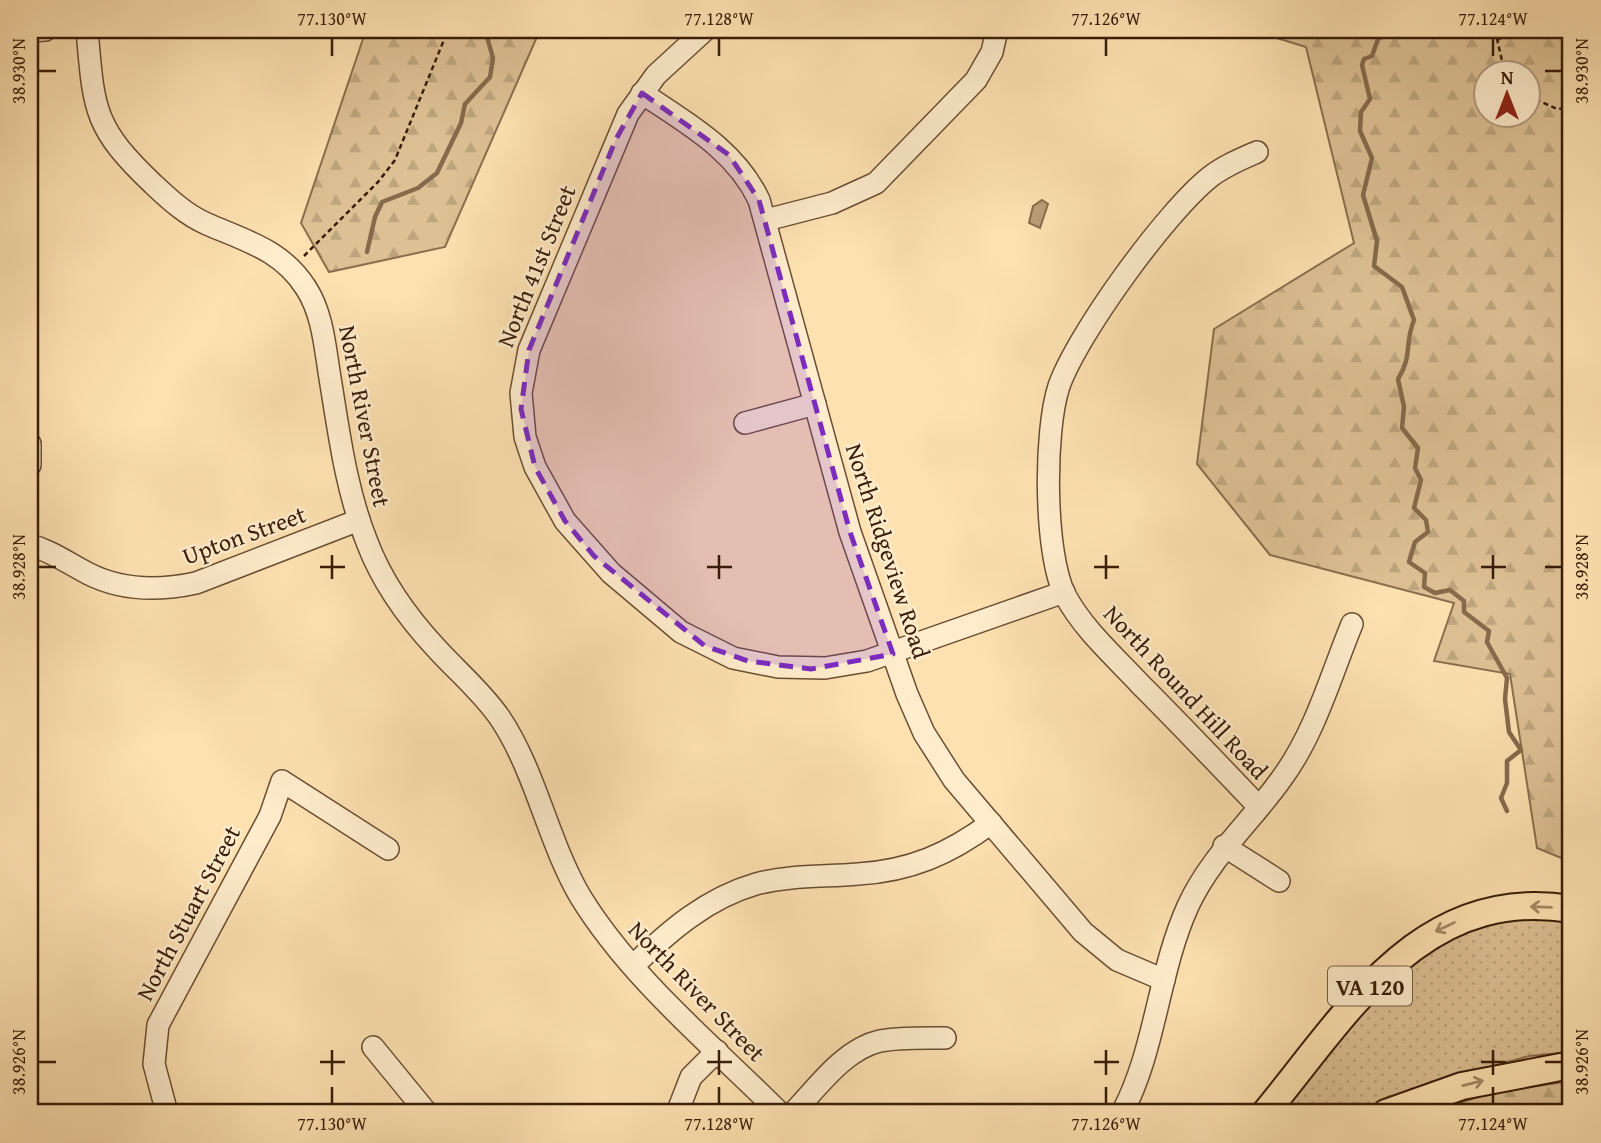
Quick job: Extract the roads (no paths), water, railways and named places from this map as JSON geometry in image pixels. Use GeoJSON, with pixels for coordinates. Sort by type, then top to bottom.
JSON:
{"type":"FeatureCollection","features":[{"type":"Feature","properties":{"kind":"main road","name":"VA 120"},"geometry":{"type":"LineString","coordinates":[[1265,1113],[1381,973],[1419,942],[1457,921],[1497,910],[1534,906],[1571,909]]}},
{"type":"Feature","properties":{"kind":"main road"},"geometry":{"type":"LineString","coordinates":[[1386,1113],[1462,1086],[1571,1065]]}},
{"type":"Feature","properties":{"kind":"street"},"geometry":{"type":"LineString","coordinates":[[30,31],[45,30]]}},
{"type":"Feature","properties":{"kind":"street","name":"North River Street"},"geometry":{"type":"LineString","coordinates":[[87,30],[97,109],[109,138],[123,156],[188,214],[262,246],[292,269],[313,300],[320,322],[345,467],[359,520],[373,557],[403,607],[438,651],[485,699],[509,732],[570,878],[601,929],[633,966],[780,1113]]}},
{"type":"Feature","properties":{"kind":"street","name":"North 41st Street"},"geometry":{"type":"LineString","coordinates":[[705,30],[674,57],[642,93],[616,139],[533,335],[525,365],[521,408],[532,460],[565,521],[611,573],[691,639],[719,652],[778,667],[839,667],[892,654],[1064,592]]}},
{"type":"Feature","properties":{"kind":"street"},"geometry":{"type":"LineString","coordinates":[[766,220],[832,203],[876,183],[976,80],[992,52],[997,30]]}},
{"type":"Feature","properties":{"kind":"street","name":"North Ridgeview Road"},"geometry":{"type":"LineString","coordinates":[[642,93],[729,155],[753,188],[766,220],[850,532],[907,694],[934,750],[991,824],[1095,943],[1117,960],[1164,980]]}},
{"type":"Feature","properties":{"kind":"street","name":"North Round Hill Road"},"geometry":{"type":"LineString","coordinates":[[1257,152],[1212,176],[1160,230],[1123,279],[1065,373],[1053,409],[1050,496],[1054,550],[1064,592],[1102,644],[1258,806]]}},
{"type":"Feature","properties":{"kind":"street"},"geometry":{"type":"LineString","coordinates":[[745,423],[815,404]]}},
{"type":"Feature","properties":{"kind":"street"},"geometry":{"type":"LineString","coordinates":[[30,444],[30,465]]}},
{"type":"Feature","properties":{"kind":"street","name":"Upton Street"},"geometry":{"type":"LineString","coordinates":[[30,545],[109,582],[131,587],[173,588],[195,583],[359,520]]}},
{"type":"Feature","properties":{"kind":"street"},"geometry":{"type":"LineString","coordinates":[[1122,1113],[1137,1078],[1188,906],[1224,846],[1281,779],[1298,753],[1352,624]]}},
{"type":"Feature","properties":{"kind":"street","name":"North Stuart Street"},"geometry":{"type":"LineString","coordinates":[[167,1113],[154,1064],[158,1025],[270,816],[282,781],[388,849]]}},
{"type":"Feature","properties":{"kind":"street"},"geometry":{"type":"LineString","coordinates":[[633,966],[692,914],[736,891],[787,878],[906,868],[946,853],[991,824]]}},
{"type":"Feature","properties":{"kind":"street"},"geometry":{"type":"LineString","coordinates":[[1224,846],[1279,881]]}},
{"type":"Feature","properties":{"kind":"street"},"geometry":{"type":"LineString","coordinates":[[793,1113],[846,1058],[862,1047],[890,1040],[945,1038]]}},
{"type":"Feature","properties":{"kind":"street"},"geometry":{"type":"LineString","coordinates":[[373,1047],[426,1113]]}},
{"type":"Feature","properties":{"kind":"street"},"geometry":{"type":"LineString","coordinates":[[677,1113],[691,1077],[718,1051]]}},
{"type":"Feature","properties":{"kind":"waterway"},"geometry":{"type":"LineString","coordinates":[[367,252],[375,217],[382,202],[418,188],[437,173],[461,123],[465,104],[490,77],[493,58],[485,30]]}},
{"type":"Feature","properties":{"kind":"waterway"},"geometry":{"type":"LineString","coordinates":[[1394,30],[1378,39],[1372,56],[1364,59],[1362,65],[1370,99],[1361,112],[1360,131],[1372,158],[1363,195],[1377,241],[1374,266],[1402,287],[1414,320],[1403,371],[1398,379],[1404,407],[1402,428],[1418,448],[1415,468],[1421,480],[1414,508],[1426,520],[1428,532],[1415,542],[1409,562],[1425,573],[1424,587],[1435,593],[1450,590],[1464,601],[1464,612],[1489,631],[1487,642],[1507,678],[1505,699],[1509,732],[1521,750],[1507,761],[1507,783],[1501,798],[1507,811]]}}]}
